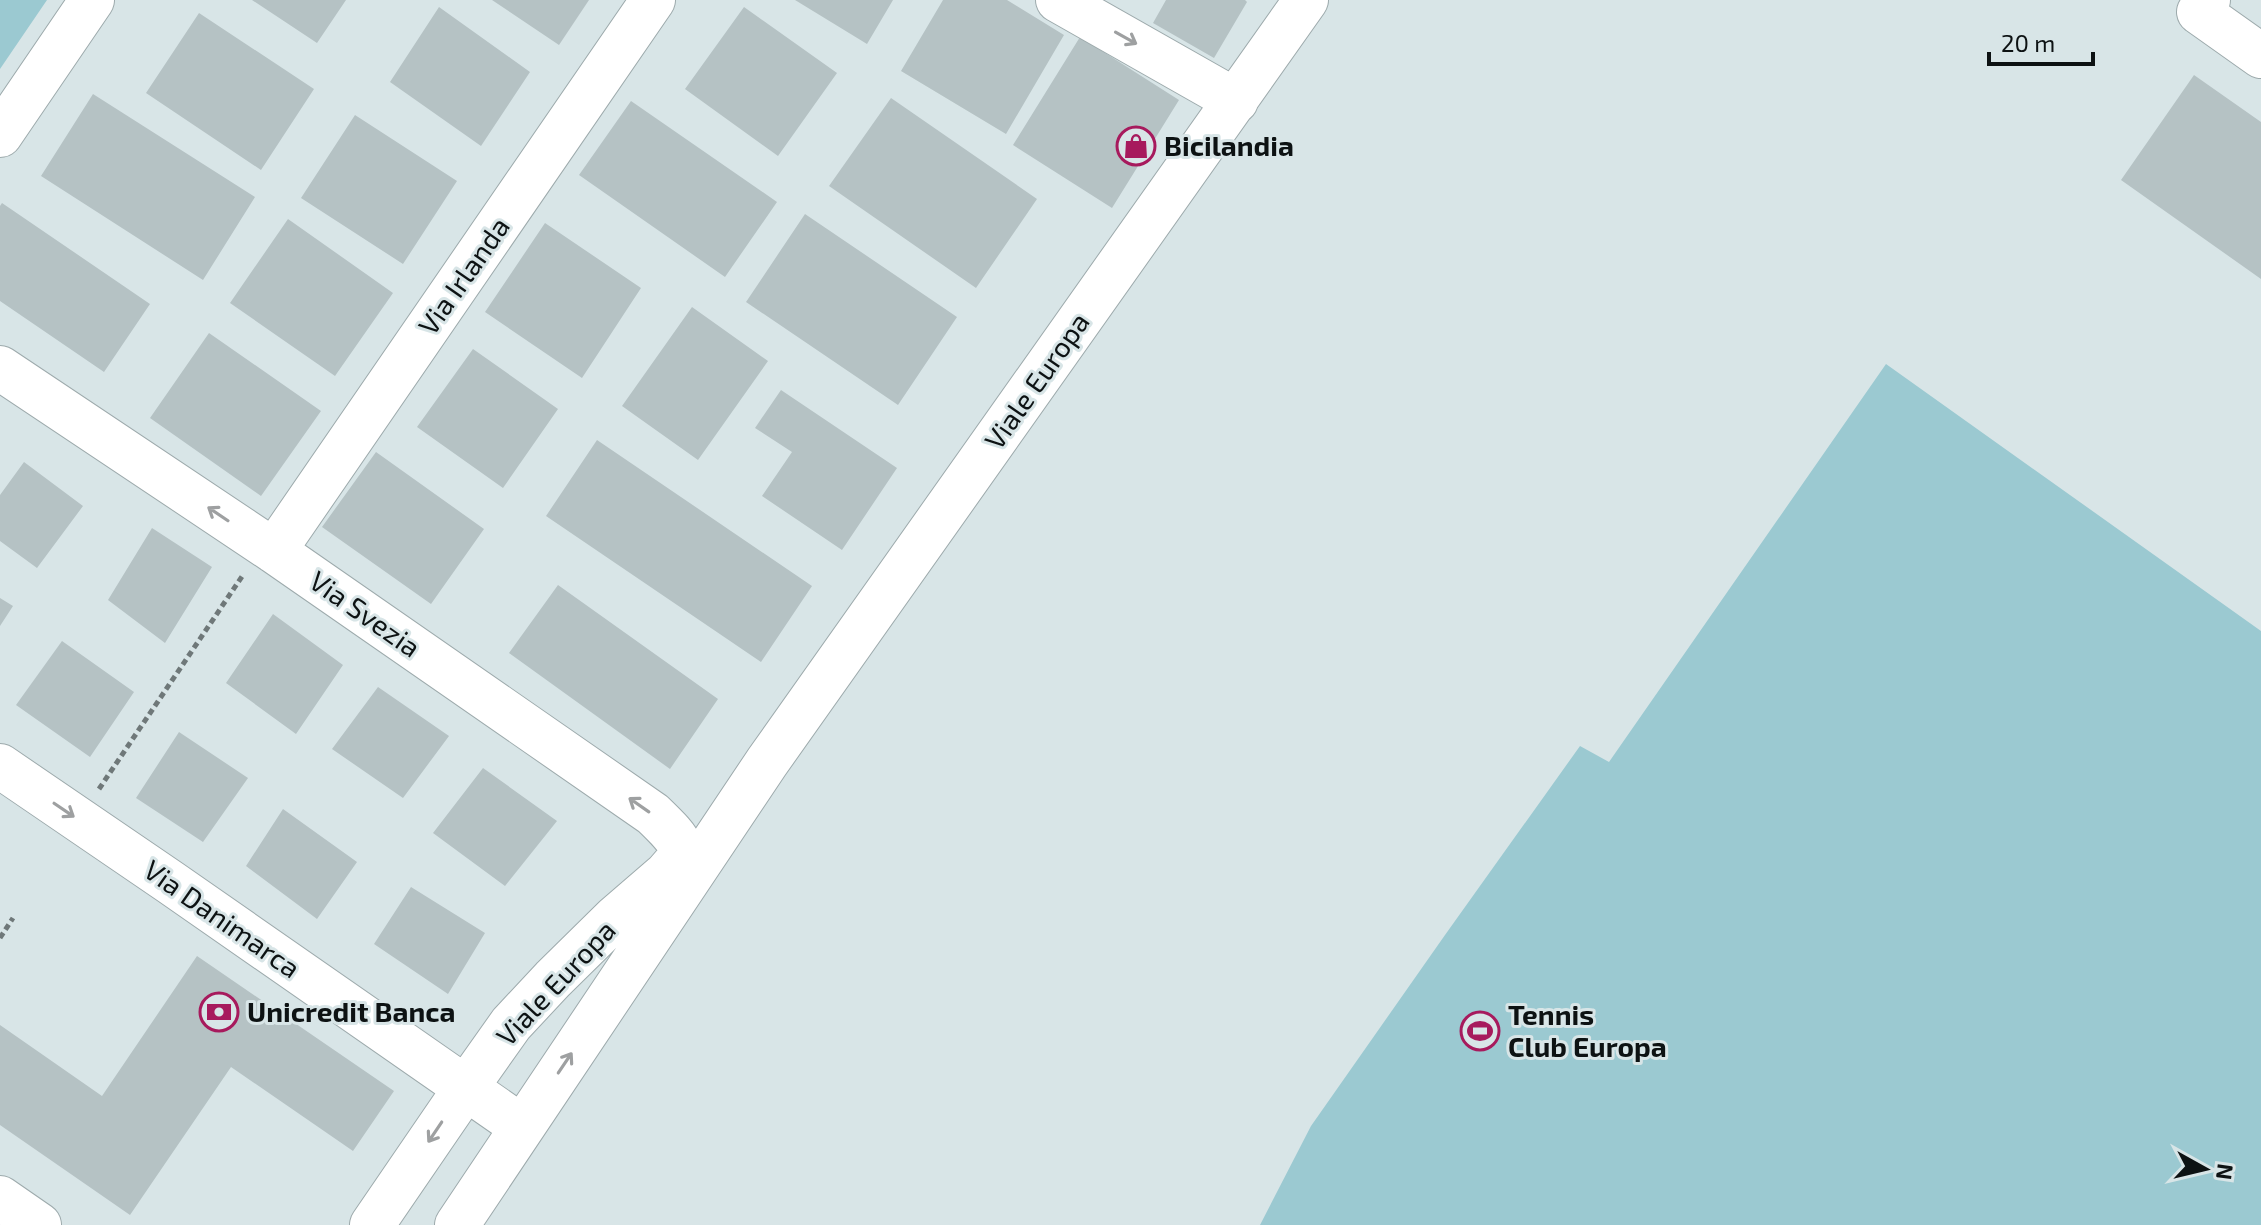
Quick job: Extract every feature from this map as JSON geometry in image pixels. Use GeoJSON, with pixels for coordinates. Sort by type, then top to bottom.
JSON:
{"type":"FeatureCollection","features":[{"type":"Feature","properties":{"kind":"street"},"geometry":{"type":"LineString","coordinates":[[0,135],[92,0]]}},
{"type":"Feature","properties":{"kind":"street","name":"Via Irlanda"},"geometry":{"type":"LineString","coordinates":[[269,548],[653,0]]}},
{"type":"Feature","properties":{"kind":"street"},"geometry":{"type":"LineString","coordinates":[[1058,0],[1236,101]]}},
{"type":"Feature","properties":{"kind":"street","name":"Viale Europa"},"geometry":{"type":"LineString","coordinates":[[457,1225],[682,872],[767,762],[1306,0]]}},
{"type":"Feature","properties":{"kind":"street"},"geometry":{"type":"LineString","coordinates":[[2208,0],[2199,12],[2261,56]]}},
{"type":"Feature","properties":{"kind":"street","name":"Via Svezia"},"geometry":{"type":"LineString","coordinates":[[0,368],[269,548],[653,814],[677,837],[682,872]]}},
{"type":"Feature","properties":{"kind":"street","name":"Via Danimarca"},"geometry":{"type":"LineString","coordinates":[[0,766],[522,1127]]}},
{"type":"Feature","properties":{"kind":"street","name":"Viale Europa"},"geometry":{"type":"LineString","coordinates":[[372,1225],[511,1024],[615,918],[666,874],[682,872]]}},
{"type":"Feature","properties":{"kind":"street"},"geometry":{"type":"LineString","coordinates":[[0,1198],[39,1225]]}},
{"type":"Feature","properties":{"kind":"path"},"geometry":{"type":"LineString","coordinates":[[78,820],[269,548]]}},
{"type":"Feature","properties":{"kind":"path"},"geometry":{"type":"LineString","coordinates":[[0,938],[13,918]]}},
{"type":"Feature","properties":{"kind":"shaded area"},"geometry":{"type":"Polygon","coordinates":[[[0,0],[47,0],[0,69],[0,0]]]}},
{"type":"Feature","properties":{"kind":"shaded area"},"geometry":{"type":"Polygon","coordinates":[[[1886,364],[2261,631],[2261,1225],[1260,1225],[1311,1126],[1580,746],[1609,762],[1886,364]]]}},
{"type":"Feature","properties":{"kind":"building"},"geometry":{"type":"Polygon","coordinates":[[[252,0],[346,0],[317,43],[252,0]]]}},
{"type":"Feature","properties":{"kind":"building"},"geometry":{"type":"Polygon","coordinates":[[[492,0],[589,0],[559,45],[492,0]]]}},
{"type":"Feature","properties":{"kind":"building"},"geometry":{"type":"Polygon","coordinates":[[[795,0],[893,0],[867,44],[795,0]]]}},
{"type":"Feature","properties":{"kind":"building"},"geometry":{"type":"Polygon","coordinates":[[[943,0],[1007,0],[1064,35],[1006,134],[901,71],[943,0]]]}},
{"type":"Feature","properties":{"kind":"building"},"geometry":{"type":"Polygon","coordinates":[[[1166,0],[1247,2],[1214,58],[1153,23],[1166,0]]]}},
{"type":"Feature","properties":{"kind":"building"},"geometry":{"type":"Polygon","coordinates":[[[439,7],[530,72],[481,146],[390,82],[439,7]]]}},
{"type":"Feature","properties":{"kind":"building"},"geometry":{"type":"Polygon","coordinates":[[[744,7],[837,73],[778,156],[685,89],[744,7]]]}},
{"type":"Feature","properties":{"kind":"building"},"geometry":{"type":"Polygon","coordinates":[[[199,13],[314,89],[261,170],[146,93],[199,13]]]}},
{"type":"Feature","properties":{"kind":"building"},"geometry":{"type":"Polygon","coordinates":[[[1080,37],[1179,100],[1112,208],[1013,145],[1080,37]]]}},
{"type":"Feature","properties":{"kind":"building"},"geometry":{"type":"Polygon","coordinates":[[[2194,75],[2261,122],[2261,279],[2121,180],[2194,75]]]}},
{"type":"Feature","properties":{"kind":"building"},"geometry":{"type":"Polygon","coordinates":[[[93,94],[255,197],[203,280],[41,176],[93,94]]]}},
{"type":"Feature","properties":{"kind":"building"},"geometry":{"type":"Polygon","coordinates":[[[891,98],[1037,199],[976,288],[829,186],[891,98]]]}},
{"type":"Feature","properties":{"kind":"building"},"geometry":{"type":"Polygon","coordinates":[[[631,101],[777,202],[725,277],[579,175],[631,101]]]}},
{"type":"Feature","properties":{"kind":"building"},"geometry":{"type":"Polygon","coordinates":[[[355,115],[457,181],[403,264],[301,198],[355,115]]]}},
{"type":"Feature","properties":{"kind":"building"},"geometry":{"type":"Polygon","coordinates":[[[2,203],[150,304],[104,372],[0,301],[2,203]]]}},
{"type":"Feature","properties":{"kind":"building"},"geometry":{"type":"Polygon","coordinates":[[[805,214],[957,317],[898,405],[746,302],[805,214]]]}},
{"type":"Feature","properties":{"kind":"building"},"geometry":{"type":"Polygon","coordinates":[[[288,219],[393,293],[335,376],[230,303],[288,219]]]}},
{"type":"Feature","properties":{"kind":"building"},"geometry":{"type":"Polygon","coordinates":[[[545,223],[641,288],[582,378],[485,312],[545,223]]]}},
{"type":"Feature","properties":{"kind":"building"},"geometry":{"type":"Polygon","coordinates":[[[692,307],[768,361],[698,460],[622,406],[692,307]]]}},
{"type":"Feature","properties":{"kind":"building"},"geometry":{"type":"Polygon","coordinates":[[[209,333],[321,411],[261,496],[150,418],[209,333]]]}},
{"type":"Feature","properties":{"kind":"building"},"geometry":{"type":"Polygon","coordinates":[[[473,349],[558,409],[503,488],[417,427],[473,349]]]}},
{"type":"Feature","properties":{"kind":"building"},"geometry":{"type":"Polygon","coordinates":[[[781,390],[897,468],[842,550],[762,496],[792,452],[755,428],[781,390]]]}},
{"type":"Feature","properties":{"kind":"building"},"geometry":{"type":"Polygon","coordinates":[[[597,440],[812,586],[761,662],[546,516],[597,440]]]}},
{"type":"Feature","properties":{"kind":"building"},"geometry":{"type":"Polygon","coordinates":[[[376,452],[484,529],[431,604],[322,527],[376,452]]]}},
{"type":"Feature","properties":{"kind":"building"},"geometry":{"type":"Polygon","coordinates":[[[24,462],[83,506],[37,568],[0,541],[0,495],[24,462]]]}},
{"type":"Feature","properties":{"kind":"building"},"geometry":{"type":"Polygon","coordinates":[[[152,528],[212,567],[165,643],[108,600],[152,528]]]}},
{"type":"Feature","properties":{"kind":"building"},"geometry":{"type":"Polygon","coordinates":[[[558,585],[718,699],[670,769],[509,653],[558,585]]]}},
{"type":"Feature","properties":{"kind":"building"},"geometry":{"type":"Polygon","coordinates":[[[0,598],[13,606],[0,626],[0,598]]]}},
{"type":"Feature","properties":{"kind":"building"},"geometry":{"type":"Polygon","coordinates":[[[273,614],[343,665],[296,734],[226,683],[273,614]]]}},
{"type":"Feature","properties":{"kind":"building"},"geometry":{"type":"Polygon","coordinates":[[[62,641],[134,692],[90,757],[16,705],[62,641]]]}},
{"type":"Feature","properties":{"kind":"building"},"geometry":{"type":"Polygon","coordinates":[[[378,687],[449,736],[403,798],[332,749],[378,687]]]}},
{"type":"Feature","properties":{"kind":"building"},"geometry":{"type":"Polygon","coordinates":[[[179,732],[248,778],[203,842],[136,798],[179,732]]]}},
{"type":"Feature","properties":{"kind":"building"},"geometry":{"type":"Polygon","coordinates":[[[483,768],[557,821],[505,886],[433,833],[483,768]]]}},
{"type":"Feature","properties":{"kind":"building"},"geometry":{"type":"Polygon","coordinates":[[[283,809],[357,862],[317,919],[246,866],[283,809]]]}},
{"type":"Feature","properties":{"kind":"building"},"geometry":{"type":"Polygon","coordinates":[[[411,887],[485,933],[448,994],[374,944],[411,887]]]}},
{"type":"Feature","properties":{"kind":"building","name":"Unicredit Banca"},"geometry":{"type":"Polygon","coordinates":[[[197,956],[394,1091],[353,1151],[231,1067],[130,1215],[0,1125],[0,1025],[102,1096],[197,956]]]}},
{"type":"Feature","properties":{"kind":"place","name":"Bicilandia"},"geometry":{"type":"Point","coordinates":[1136,146]}},
{"type":"Feature","properties":{"kind":"place","name":"Unicredit Banca"},"geometry":{"type":"Point","coordinates":[219,1012]}},
{"type":"Feature","properties":{"kind":"place","name":"Tennis Club Europa"},"geometry":{"type":"Point","coordinates":[1480,1031]}}]}
